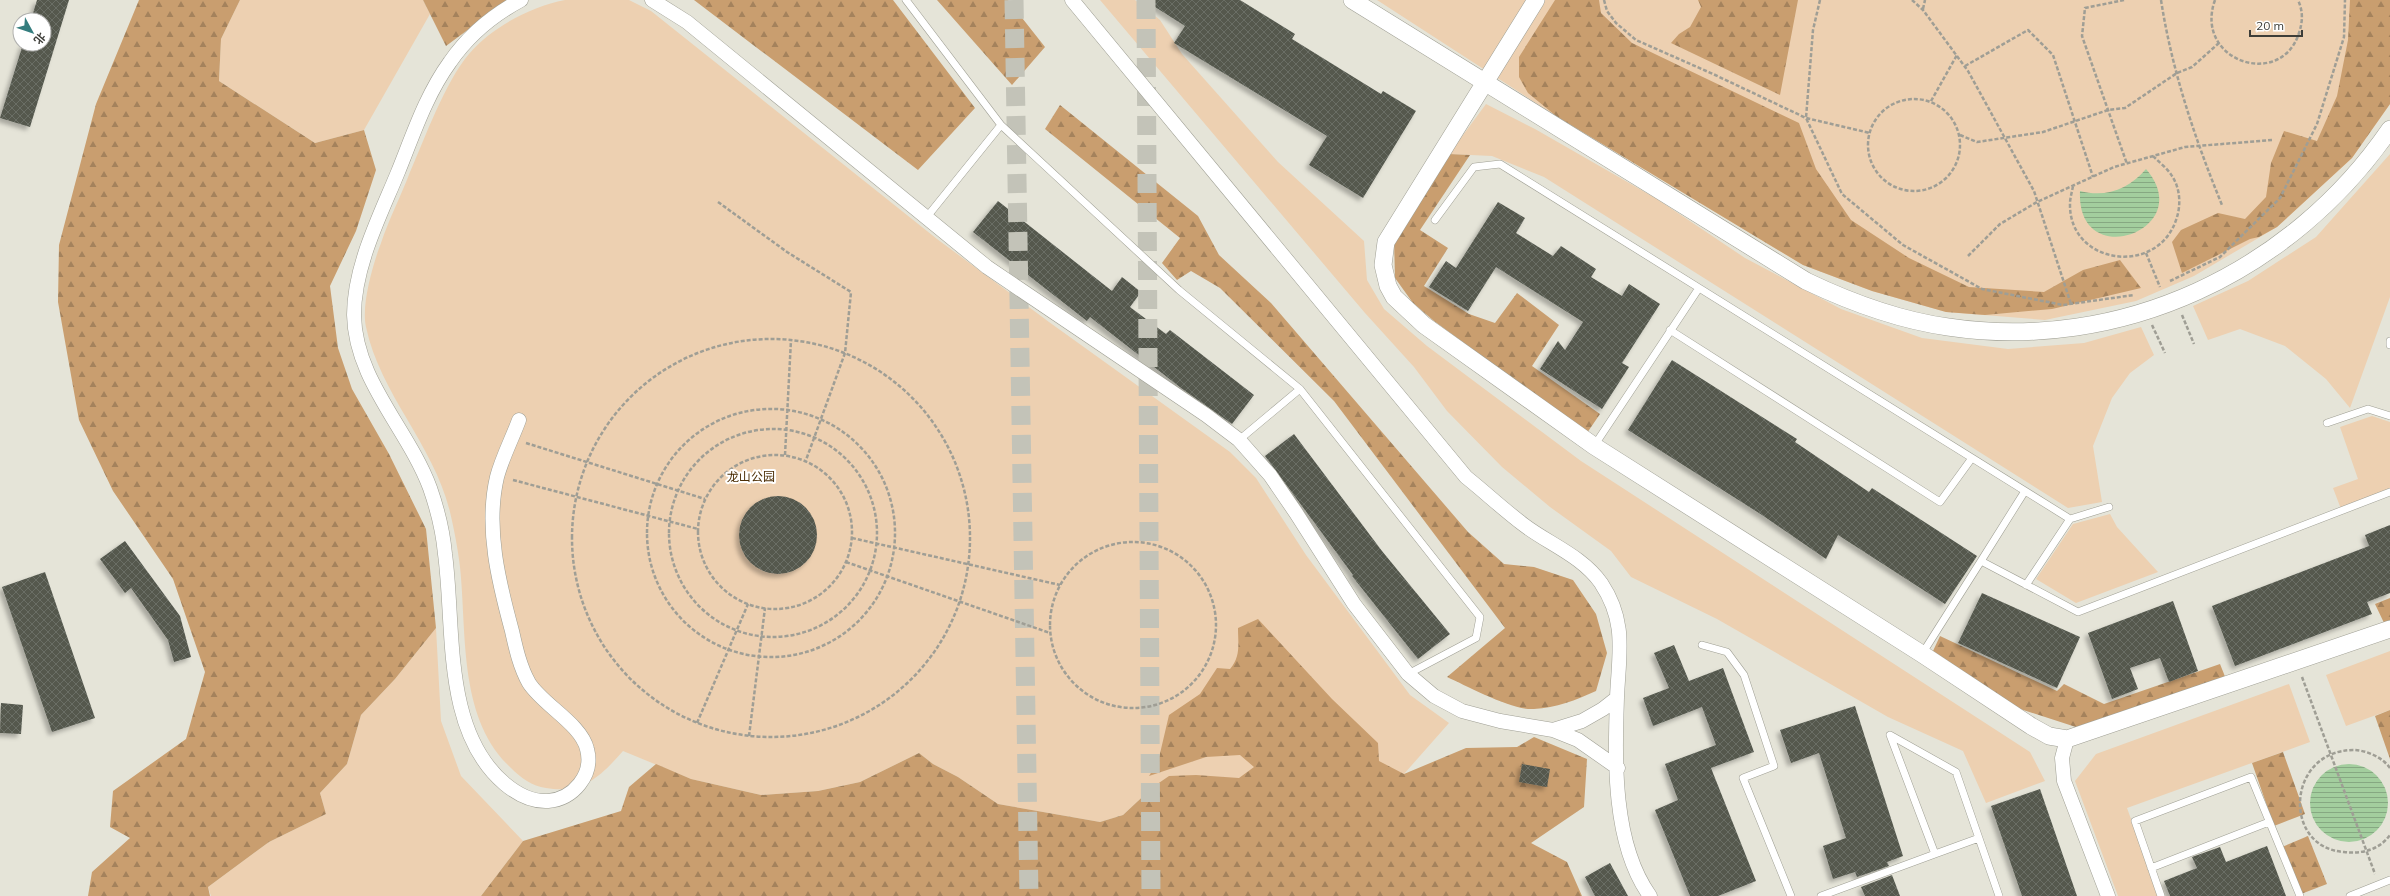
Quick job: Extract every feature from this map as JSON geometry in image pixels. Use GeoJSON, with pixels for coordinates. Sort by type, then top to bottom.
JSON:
{"type":"FeatureCollection","features":[{"type":"Feature","properties":{"kind":"street"},"geometry":{"type":"LineString","coordinates":[[519,420],[498,476],[494,500],[493,533],[505,606],[522,667],[530,685],[580,735],[587,747],[586,772],[581,782],[571,794],[560,799],[545,802],[530,799],[513,790],[485,764],[473,743],[463,716],[455,669],[446,554],[435,508],[420,466],[370,376],[360,346],[355,323],[356,296],[371,239],[426,104],[439,78],[465,43],[486,23],[521,0]]}},
{"type":"Feature","properties":{"kind":"street"},"geometry":{"type":"LineString","coordinates":[[652,0],[688,22],[986,267],[1206,415],[1238,440],[1270,475],[1354,604],[1408,674],[1434,696],[1462,711],[1500,721],[1553,730],[1578,740],[1618,768]]}},
{"type":"Feature","properties":{"kind":"street"},"geometry":{"type":"LineString","coordinates":[[1072,0],[1466,477],[1524,525],[1569,554],[1599,581],[1616,611],[1621,631],[1617,698],[1618,768],[1624,834],[1628,854],[1638,880],[1650,896]]}},
{"type":"Feature","properties":{"kind":"street"},"geometry":{"type":"LineString","coordinates":[[1352,0],[1787,270],[1840,297],[1875,310],[1948,327],[2022,332],[2097,325],[2146,312],[2177,301],[2237,273],[2298,230],[2352,178],[2390,129]]}},
{"type":"Feature","properties":{"kind":"street"},"geometry":{"type":"LineString","coordinates":[[1536,0],[1386,242],[1383,265],[1386,280],[1394,297],[1424,325],[1594,446],[1922,654],[2038,731],[2057,739],[2067,739],[2390,629]]}},
{"type":"Feature","properties":{"kind":"street"},"geometry":{"type":"LineString","coordinates":[[1553,730],[1582,721],[1603,709],[1617,698]]}},
{"type":"Feature","properties":{"kind":"street"},"geometry":{"type":"LineString","coordinates":[[2067,739],[2062,758],[2064,781],[2108,896]]}},
{"type":"Feature","properties":{"kind":"lane"},"geometry":{"type":"LineString","coordinates":[[906,0],[1001,125],[1179,290],[1300,389],[1480,617],[1476,638],[1408,674]]}},
{"type":"Feature","properties":{"kind":"lane"},"geometry":{"type":"LineString","coordinates":[[926,218],[1001,125]]}},
{"type":"Feature","properties":{"kind":"lane"},"geometry":{"type":"LineString","coordinates":[[1434,220],[1474,167],[1500,164],[2070,519]]}},
{"type":"Feature","properties":{"kind":"lane"},"geometry":{"type":"LineString","coordinates":[[1594,446],[1699,288]]}},
{"type":"Feature","properties":{"kind":"lane"},"geometry":{"type":"LineString","coordinates":[[1670,330],[1940,502],[1972,458]]}},
{"type":"Feature","properties":{"kind":"lane"},"geometry":{"type":"LineString","coordinates":[[2390,341],[2390,346]]}},
{"type":"Feature","properties":{"kind":"lane"},"geometry":{"type":"LineString","coordinates":[[1238,440],[1300,389]]}},
{"type":"Feature","properties":{"kind":"lane"},"geometry":{"type":"LineString","coordinates":[[2327,423],[2368,409],[2390,416]]}},
{"type":"Feature","properties":{"kind":"lane"},"geometry":{"type":"LineString","coordinates":[[1922,654],[2025,491]]}},
{"type":"Feature","properties":{"kind":"lane"},"geometry":{"type":"LineString","coordinates":[[1981,561],[2078,612],[2390,492]]}},
{"type":"Feature","properties":{"kind":"lane"},"geometry":{"type":"LineString","coordinates":[[2026,585],[2070,519],[2109,507]]}},
{"type":"Feature","properties":{"kind":"lane"},"geometry":{"type":"LineString","coordinates":[[1702,645],[1728,652],[1744,675],[1774,766],[1743,778],[1788,894]]}},
{"type":"Feature","properties":{"kind":"lane"},"geometry":{"type":"LineString","coordinates":[[1935,854],[1890,735],[1956,772],[1999,896]]}},
{"type":"Feature","properties":{"kind":"lane"},"geometry":{"type":"LineString","coordinates":[[2162,896],[2135,821],[2251,777],[2300,896]]}},
{"type":"Feature","properties":{"kind":"lane"},"geometry":{"type":"LineString","coordinates":[[2151,868],[2269,822]]}},
{"type":"Feature","properties":{"kind":"lane"},"geometry":{"type":"LineString","coordinates":[[1821,896],[1979,838]]}},
{"type":"Feature","properties":{"kind":"lane"},"geometry":{"type":"LineString","coordinates":[[2350,896],[2390,880]]}},
{"type":"Feature","properties":{"kind":"path"},"geometry":{"type":"LineString","coordinates":[[1604,0],[1607,10],[1616,23],[1636,40],[1714,74],[1806,118],[1870,133]]}},
{"type":"Feature","properties":{"kind":"path"},"geometry":{"type":"LineString","coordinates":[[1820,0],[1813,30],[1806,118],[1842,194],[1903,245],[1982,289],[2063,305],[2138,294]]}},
{"type":"Feature","properties":{"kind":"path"},"geometry":{"type":"LineString","coordinates":[[1912,0],[1924,10],[1965,66],[2004,136],[2037,202],[2072,304]]}},
{"type":"Feature","properties":{"kind":"path"},"geometry":{"type":"LineString","coordinates":[[1924,0],[1924,10]]}},
{"type":"Feature","properties":{"kind":"path"},"geometry":{"type":"LineString","coordinates":[[2124,0],[2085,8],[2082,36],[2127,164]]}},
{"type":"Feature","properties":{"kind":"path"},"geometry":{"type":"LineString","coordinates":[[2161,0],[2167,37],[2198,146],[2222,205]]}},
{"type":"Feature","properties":{"kind":"path"},"geometry":{"type":"LineString","coordinates":[[2215,0],[2211,11],[2211,25],[2219,43],[2235,58],[2248,63],[2262,64],[2276,60],[2288,52],[2297,39],[2302,24],[2301,8],[2298,0]]}},
{"type":"Feature","properties":{"kind":"path"},"geometry":{"type":"LineString","coordinates":[[2152,290],[2220,257],[2280,198],[2317,124],[2344,37],[2345,0]]}},
{"type":"Feature","properties":{"kind":"path"},"geometry":{"type":"LineString","coordinates":[[1965,66],[2028,30],[2053,55],[2093,177]]}},
{"type":"Feature","properties":{"kind":"path"},"geometry":{"type":"LineString","coordinates":[[1960,135],[1977,142],[2004,136],[2043,132],[2075,123],[2108,110],[2125,108],[2177,73],[2192,67],[2219,43]]}},
{"type":"Feature","properties":{"kind":"path"},"geometry":{"type":"LineString","coordinates":[[1931,101],[1957,55]]}},
{"type":"Feature","properties":{"kind":"path"},"geometry":{"type":"LineString","coordinates":[[1916,98],[1931,101],[1945,109],[1954,121],[1960,135],[1960,151],[1956,166],[1946,178],[1933,187],[1919,191],[1904,190],[1890,185],[1879,175],[1871,162],[1868,148],[1870,133],[1876,119],[1900,100],[1916,98]]}},
{"type":"Feature","properties":{"kind":"path"},"geometry":{"type":"LineString","coordinates":[[1968,256],[2000,224],[2037,202],[2093,177],[2127,164],[2185,147],[2272,140]]}},
{"type":"Feature","properties":{"kind":"path"},"geometry":{"type":"LineString","coordinates":[[2073,186],[2070,205],[2074,223],[2083,239],[2097,250],[2114,257],[2133,258],[2146,253],[2164,241],[2174,226],[2179,209],[2179,192],[2172,175],[2153,156]]}},
{"type":"Feature","properties":{"kind":"path"},"geometry":{"type":"LineString","coordinates":[[718,202],[787,252],[851,292],[845,353],[806,460]]}},
{"type":"Feature","properties":{"kind":"path"},"geometry":{"type":"LineString","coordinates":[[2146,253],[2160,287]]}},
{"type":"Feature","properties":{"kind":"path"},"geometry":{"type":"LineString","coordinates":[[2177,301],[2194,344]]}},
{"type":"Feature","properties":{"kind":"path"},"geometry":{"type":"LineString","coordinates":[[2146,312],[2165,353]]}},
{"type":"Feature","properties":{"kind":"path"},"geometry":{"type":"LineString","coordinates":[[756,340],[791,340],[813,343],[845,353],[884,374],[911,396],[930,417],[945,441],[957,467],[966,494],[970,522],[968,564],[960,602],[946,632],[931,656],[913,678],[891,696],[868,712],[842,724],[815,732],[786,737],[750,736],[730,733],[697,723],[677,714],[653,699],[631,680],[613,659],[597,636],[585,610],[577,582],[573,554],[573,526],[577,497],[588,462],[611,421],[630,399],[651,380],[675,364],[701,352],[728,344],[756,340]]}},
{"type":"Feature","properties":{"kind":"path"},"geometry":{"type":"LineString","coordinates":[[785,455],[791,340]]}},
{"type":"Feature","properties":{"kind":"path"},"geometry":{"type":"LineString","coordinates":[[763,408],[788,408],[821,417],[858,443],[878,468],[891,497],[896,547],[888,577],[871,607],[848,630],[820,648],[789,657],[759,658],[728,651],[697,634],[673,611],[654,575],[647,549],[648,516],[656,484],[678,450],[702,429],[731,415],[763,408]]}},
{"type":"Feature","properties":{"kind":"path"},"geometry":{"type":"LineString","coordinates":[[760,430],[787,430],[814,438],[838,452],[856,470],[869,492],[876,517],[877,543],[870,571],[856,596],[837,616],[813,630],[786,637],[761,637],[736,631],[712,618],[692,599],[677,576],[670,549],[669,521],[678,490],[691,469],[711,450],[734,437],[760,430]]}},
{"type":"Feature","properties":{"kind":"path"},"geometry":{"type":"LineString","coordinates":[[512,438],[705,499]]}},
{"type":"Feature","properties":{"kind":"path"},"geometry":{"type":"LineString","coordinates":[[766,455],[785,455],[806,460],[826,473],[842,491],[850,514],[852,538],[846,562],[836,580],[816,597],[804,603],[785,608],[765,608],[748,604],[731,595],[716,582],[706,566],[700,548],[698,529],[705,499],[720,478],[730,469],[747,459],[766,455]]}},
{"type":"Feature","properties":{"kind":"path"},"geometry":{"type":"LineString","coordinates":[[498,476],[698,529]]}},
{"type":"Feature","properties":{"kind":"path"},"geometry":{"type":"LineString","coordinates":[[852,538],[1060,585]]}},
{"type":"Feature","properties":{"kind":"path"},"geometry":{"type":"LineString","coordinates":[[1127,542],[1153,544],[1177,555],[1197,572],[1211,595],[1216,621],[1213,647],[1202,672],[1184,691],[1159,705],[1130,709],[1103,703],[1078,689],[1060,667],[1050,640],[1050,612],[1060,585],[1078,562],[1101,548],[1127,542]]}},
{"type":"Feature","properties":{"kind":"path"},"geometry":{"type":"LineString","coordinates":[[846,562],[1050,632]]}},
{"type":"Feature","properties":{"kind":"path"},"geometry":{"type":"LineString","coordinates":[[697,723],[748,604]]}},
{"type":"Feature","properties":{"kind":"path"},"geometry":{"type":"LineString","coordinates":[[750,736],[765,608]]}},
{"type":"Feature","properties":{"kind":"path"},"geometry":{"type":"LineString","coordinates":[[2305,685],[2379,884]]}},
{"type":"Feature","properties":{"kind":"path"},"geometry":{"type":"LineString","coordinates":[[2390,768],[2374,755],[2358,750],[2342,750],[2331,754],[2313,766],[2303,780],[2299,798],[2301,816],[2309,832],[2322,845],[2338,852],[2356,853],[2366,851],[2390,835]]}},
{"type":"Feature","properties":{"kind":"green space"},"geometry":{"type":"Polygon","coordinates":[[[139,0],[240,0],[221,39],[219,81],[315,143],[364,130],[376,170],[356,231],[330,286],[338,348],[352,389],[389,454],[426,529],[436,628],[395,679],[361,715],[347,764],[320,793],[326,814],[269,842],[208,887],[210,896],[88,896],[92,872],[130,838],[110,827],[113,791],[186,739],[205,672],[173,579],[113,491],[79,420],[58,302],[59,245],[96,104],[139,0]]]}},
{"type":"Feature","properties":{"kind":"green space"},"geometry":{"type":"Polygon","coordinates":[[[240,0],[423,0],[430,14],[364,130],[315,143],[219,81],[221,39],[240,0]]]}},
{"type":"Feature","properties":{"kind":"green space"},"geometry":{"type":"Polygon","coordinates":[[[423,0],[508,0],[446,46],[423,0]]]}},
{"type":"Feature","properties":{"kind":"green space","name":"龙山公园"},"geometry":{"type":"Polygon","coordinates":[[[565,0],[629,0],[651,11],[937,239],[1049,322],[1230,452],[1256,478],[1306,555],[1410,695],[1449,723],[1404,774],[1153,787],[1123,815],[1100,822],[998,804],[958,777],[933,764],[919,753],[860,782],[818,791],[761,795],[691,779],[623,751],[598,776],[581,786],[559,789],[546,788],[531,783],[519,775],[494,748],[482,725],[473,701],[465,647],[459,560],[450,512],[432,464],[383,375],[373,351],[366,327],[365,308],[371,273],[388,225],[436,111],[460,66],[478,44],[500,27],[525,13],[565,0]]]}},
{"type":"Feature","properties":{"kind":"green space"},"geometry":{"type":"Polygon","coordinates":[[[694,0],[893,0],[975,108],[918,170],[694,0]]]}},
{"type":"Feature","properties":{"kind":"green space"},"geometry":{"type":"Polygon","coordinates":[[[937,0],[1008,0],[1045,47],[1012,85],[937,0]]]}},
{"type":"Feature","properties":{"kind":"green space"},"geometry":{"type":"Polygon","coordinates":[[[1100,0],[1135,0],[1160,20],[1182,54],[1278,162],[1364,241],[1367,280],[1384,309],[1427,346],[1581,461],[2030,752],[2045,781],[1986,803],[1963,751],[1888,717],[1717,619],[1631,577],[1611,551],[1550,507],[1502,467],[1447,411],[1414,367],[1365,313],[1100,0]]]}},
{"type":"Feature","properties":{"kind":"green space"},"geometry":{"type":"Polygon","coordinates":[[[1377,0],[2390,0],[2390,104],[2352,158],[2277,227],[2194,276],[2136,301],[2045,320],[1946,312],[1872,291],[1803,265],[1556,116],[1377,0]]]}},
{"type":"Feature","properties":{"kind":"green space"},"geometry":{"type":"Polygon","coordinates":[[[1555,0],[1599,0],[1601,13],[1632,43],[1799,123],[1816,169],[1851,220],[1909,258],[1969,287],[2044,292],[2083,270],[2120,260],[2141,288],[2052,309],[1985,315],[1946,312],[1872,291],[1803,265],[1556,116],[1528,93],[1519,77],[1519,57],[1555,0]]]}},
{"type":"Feature","properties":{"kind":"green space"},"geometry":{"type":"Polygon","coordinates":[[[1698,0],[1798,0],[1780,95],[1671,43],[1679,34],[1690,27],[1701,7],[1698,0]]]}},
{"type":"Feature","properties":{"kind":"green space"},"geometry":{"type":"Polygon","coordinates":[[[2350,0],[2390,0],[2390,104],[2352,158],[2277,227],[2182,273],[2172,242],[2181,230],[2218,213],[2245,219],[2266,197],[2271,163],[2284,131],[2317,141],[2337,96],[2348,40],[2350,0]]]}},
{"type":"Feature","properties":{"kind":"green space"},"geometry":{"type":"Polygon","coordinates":[[[1486,104],[1535,129],[1657,199],[1745,258],[1841,309],[1922,338],[2008,349],[2084,343],[2141,327],[2154,355],[2130,373],[2112,398],[2093,446],[2102,502],[2068,508],[1544,177],[1492,156],[1449,154],[1486,104]]]}},
{"type":"Feature","properties":{"kind":"green space"},"geometry":{"type":"Polygon","coordinates":[[[1060,105],[1198,216],[1219,255],[1271,303],[1468,532],[1504,564],[1534,567],[1573,580],[1596,614],[1607,653],[1596,691],[1558,705],[1525,709],[1490,697],[1447,677],[1505,628],[1334,401],[1220,288],[1191,271],[1177,280],[1162,263],[1180,238],[1045,129],[1060,105]]]}},
{"type":"Feature","properties":{"kind":"green space"},"geometry":{"type":"Polygon","coordinates":[[[1449,154],[1470,155],[1420,230],[1448,248],[1424,286],[1469,314],[1495,323],[1517,293],[1559,325],[1532,366],[1600,414],[1587,433],[1434,321],[1413,303],[1395,278],[1394,240],[1449,154]]]}},
{"type":"Feature","properties":{"kind":"green space"},"geometry":{"type":"Polygon","coordinates":[[[2390,154],[2390,297],[2350,408],[2326,379],[2285,346],[2240,329],[2208,340],[2193,306],[2248,281],[2316,237],[2390,154]]]}},
{"type":"Feature","properties":{"kind":"green space"},"geometry":{"type":"Polygon","coordinates":[[[2372,416],[2390,422],[2390,488],[2341,509],[2333,488],[2358,479],[2340,427],[2372,416]]]}},
{"type":"Feature","properties":{"kind":"green space"},"geometry":{"type":"Polygon","coordinates":[[[2110,514],[2117,527],[2158,572],[2076,603],[2036,579],[2073,524],[2110,514]]]}},
{"type":"Feature","properties":{"kind":"green space"},"geometry":{"type":"Polygon","coordinates":[[[2390,598],[2390,623],[2385,625],[2375,604],[2390,598]]]}},
{"type":"Feature","properties":{"kind":"green space"},"geometry":{"type":"Polygon","coordinates":[[[1258,619],[1332,699],[1378,743],[1379,761],[1404,774],[1466,748],[1517,747],[1534,737],[1587,759],[1584,807],[1531,843],[1567,862],[1582,896],[481,896],[523,841],[621,811],[629,787],[656,764],[691,779],[761,795],[818,791],[860,782],[919,753],[933,764],[958,777],[998,804],[1100,822],[1123,815],[1153,787],[1169,776],[1196,775],[1239,778],[1254,767],[1240,755],[1206,757],[1149,776],[1158,762],[1169,715],[1200,694],[1217,668],[1230,669],[1234,664],[1237,655],[1238,628],[1258,619]]]}},
{"type":"Feature","properties":{"kind":"green space"},"geometry":{"type":"Polygon","coordinates":[[[436,628],[441,721],[461,776],[523,841],[481,896],[211,896],[208,887],[269,842],[326,814],[320,793],[347,764],[361,715],[395,679],[436,628]]]}},
{"type":"Feature","properties":{"kind":"green space"},"geometry":{"type":"Polygon","coordinates":[[[1940,636],[2057,691],[2064,684],[2104,704],[2220,664],[2226,679],[2082,729],[2020,709],[1933,651],[1940,636]]]}},
{"type":"Feature","properties":{"kind":"green space"},"geometry":{"type":"Polygon","coordinates":[[[2390,651],[2390,710],[2346,726],[2326,675],[2390,651]]]}},
{"type":"Feature","properties":{"kind":"green space"},"geometry":{"type":"Polygon","coordinates":[[[2289,684],[2310,742],[2127,808],[2159,896],[2118,896],[2075,781],[2096,754],[2289,684]]]}},
{"type":"Feature","properties":{"kind":"green space"},"geometry":{"type":"Polygon","coordinates":[[[2390,710],[2390,759],[2375,716],[2390,710]]]}},
{"type":"Feature","properties":{"kind":"green space"},"geometry":{"type":"Polygon","coordinates":[[[2283,752],[2305,814],[2274,826],[2252,763],[2283,752]]]}},
{"type":"Feature","properties":{"kind":"green space"},"geometry":{"type":"Polygon","coordinates":[[[2308,836],[2327,884],[2301,894],[2282,847],[2308,836]]]}},
{"type":"Feature","properties":{"kind":"shaded area"},"geometry":{"type":"Polygon","coordinates":[[[2146,169],[2158,191],[2157,210],[2147,225],[2131,234],[2113,237],[2096,231],[2084,216],[2080,191],[2099,193],[2125,187],[2146,169]]]}},
{"type":"Feature","properties":{"kind":"shaded area"},"geometry":{"type":"Polygon","coordinates":[[[2349,764],[2364,767],[2371,771],[2381,781],[2385,788],[2388,803],[2385,818],[2381,825],[2371,835],[2364,839],[2349,842],[2334,839],[2327,835],[2317,825],[2313,818],[2310,803],[2313,788],[2317,781],[2327,771],[2334,767],[2349,764]]]}},
{"type":"Feature","properties":{"kind":"building"},"geometry":{"type":"Polygon","coordinates":[[[37,0],[69,0],[30,127],[0,118],[21,52],[52,52],[52,12],[33,12],[37,0]]]}},
{"type":"Feature","properties":{"kind":"building"},"geometry":{"type":"Polygon","coordinates":[[[1144,0],[1240,0],[1295,34],[1292,39],[1381,94],[1383,91],[1416,111],[1363,198],[1309,165],[1327,136],[1174,43],[1185,26],[1144,0]]]}},
{"type":"Feature","properties":{"kind":"building"},"geometry":{"type":"Polygon","coordinates":[[[998,201],[1112,291],[1122,277],[1141,292],[1130,307],[1166,334],[1170,330],[1254,395],[1232,424],[1181,388],[1090,317],[1087,321],[973,232],[998,201]]]}},
{"type":"Feature","properties":{"kind":"building"},"geometry":{"type":"Polygon","coordinates":[[[1498,202],[1525,218],[1516,233],[1553,256],[1561,246],[1596,269],[1591,277],[1622,296],[1629,284],[1660,304],[1622,363],[1629,367],[1602,409],[1540,369],[1558,341],[1565,350],[1583,322],[1496,267],[1468,311],[1429,287],[1446,261],[1456,268],[1498,202]]]}},
{"type":"Feature","properties":{"kind":"building"},"geometry":{"type":"Polygon","coordinates":[[[1672,360],[1797,439],[1795,442],[1869,492],[1872,488],[1977,556],[1945,604],[1838,535],[1826,559],[1762,515],[1628,430],[1672,360]]]}},
{"type":"Feature","properties":{"kind":"building"},"geometry":{"type":"Polygon","coordinates":[[[1294,434],[1382,551],[1450,634],[1418,659],[1352,576],[1353,575],[1265,456],[1294,434]]]}},
{"type":"Feature","properties":{"kind":"building"},"geometry":{"type":"Polygon","coordinates":[[[778,496],[793,499],[800,503],[810,513],[814,520],[817,535],[814,550],[810,557],[800,567],[793,571],[778,574],[763,571],[756,567],[746,557],[742,550],[739,535],[742,520],[746,513],[756,503],[763,499],[778,496]]]}},
{"type":"Feature","properties":{"kind":"building"},"geometry":{"type":"Polygon","coordinates":[[[2390,525],[2390,593],[2367,602],[2372,614],[2235,666],[2212,606],[2369,546],[2365,535],[2390,525]]]}},
{"type":"Feature","properties":{"kind":"building"},"geometry":{"type":"Polygon","coordinates":[[[125,541],[180,616],[191,657],[174,662],[168,640],[131,588],[125,593],[100,559],[125,541]]]}},
{"type":"Feature","properties":{"kind":"building"},"geometry":{"type":"Polygon","coordinates":[[[45,572],[95,718],[52,732],[2,587],[45,572]]]}},
{"type":"Feature","properties":{"kind":"building"},"geometry":{"type":"Polygon","coordinates":[[[1982,593],[2080,637],[2057,688],[1958,643],[1982,593]]]}},
{"type":"Feature","properties":{"kind":"building"},"geometry":{"type":"Polygon","coordinates":[[[2173,601],[2198,671],[2169,682],[2160,658],[2130,668],[2138,689],[2112,699],[2088,633],[2173,601]]]}},
{"type":"Feature","properties":{"kind":"building"},"geometry":{"type":"Polygon","coordinates":[[[1674,645],[1689,681],[1723,668],[1754,752],[1711,768],[1756,881],[1718,896],[1690,896],[1655,810],[1678,800],[1665,764],[1716,745],[1702,707],[1653,726],[1643,698],[1669,688],[1654,653],[1674,645]]]}},
{"type":"Feature","properties":{"kind":"building"},"geometry":{"type":"Polygon","coordinates":[[[1,703],[23,705],[21,734],[0,733],[1,703]]]}},
{"type":"Feature","properties":{"kind":"building"},"geometry":{"type":"Polygon","coordinates":[[[1855,706],[1903,856],[1887,862],[1889,866],[1857,877],[1855,872],[1833,879],[1823,846],[1846,838],[1819,753],[1791,763],[1780,730],[1855,706]]]}},
{"type":"Feature","properties":{"kind":"building"},"geometry":{"type":"Polygon","coordinates":[[[1522,764],[1550,769],[1547,787],[1519,782],[1522,764]]]}},
{"type":"Feature","properties":{"kind":"building"},"geometry":{"type":"Polygon","coordinates":[[[2040,789],[2077,896],[2022,896],[1991,806],[2040,789]]]}},
{"type":"Feature","properties":{"kind":"building"},"geometry":{"type":"Polygon","coordinates":[[[2267,846],[2286,896],[2170,896],[2164,881],[2197,868],[2192,857],[2220,847],[2226,862],[2267,846]]]}},
{"type":"Feature","properties":{"kind":"building"},"geometry":{"type":"Polygon","coordinates":[[[1610,863],[1628,896],[1595,896],[1585,877],[1610,863]]]}},
{"type":"Feature","properties":{"kind":"building"},"geometry":{"type":"Polygon","coordinates":[[[1892,875],[1900,896],[1865,896],[1861,887],[1892,875]]]}},
{"type":"Feature","properties":{"kind":"tunnel"},"geometry":{"type":"LineString","coordinates":[[1014,0],[1029,896]]}},
{"type":"Feature","properties":{"kind":"tunnel"},"geometry":{"type":"LineString","coordinates":[[1146,0],[1151,896]]}}]}
